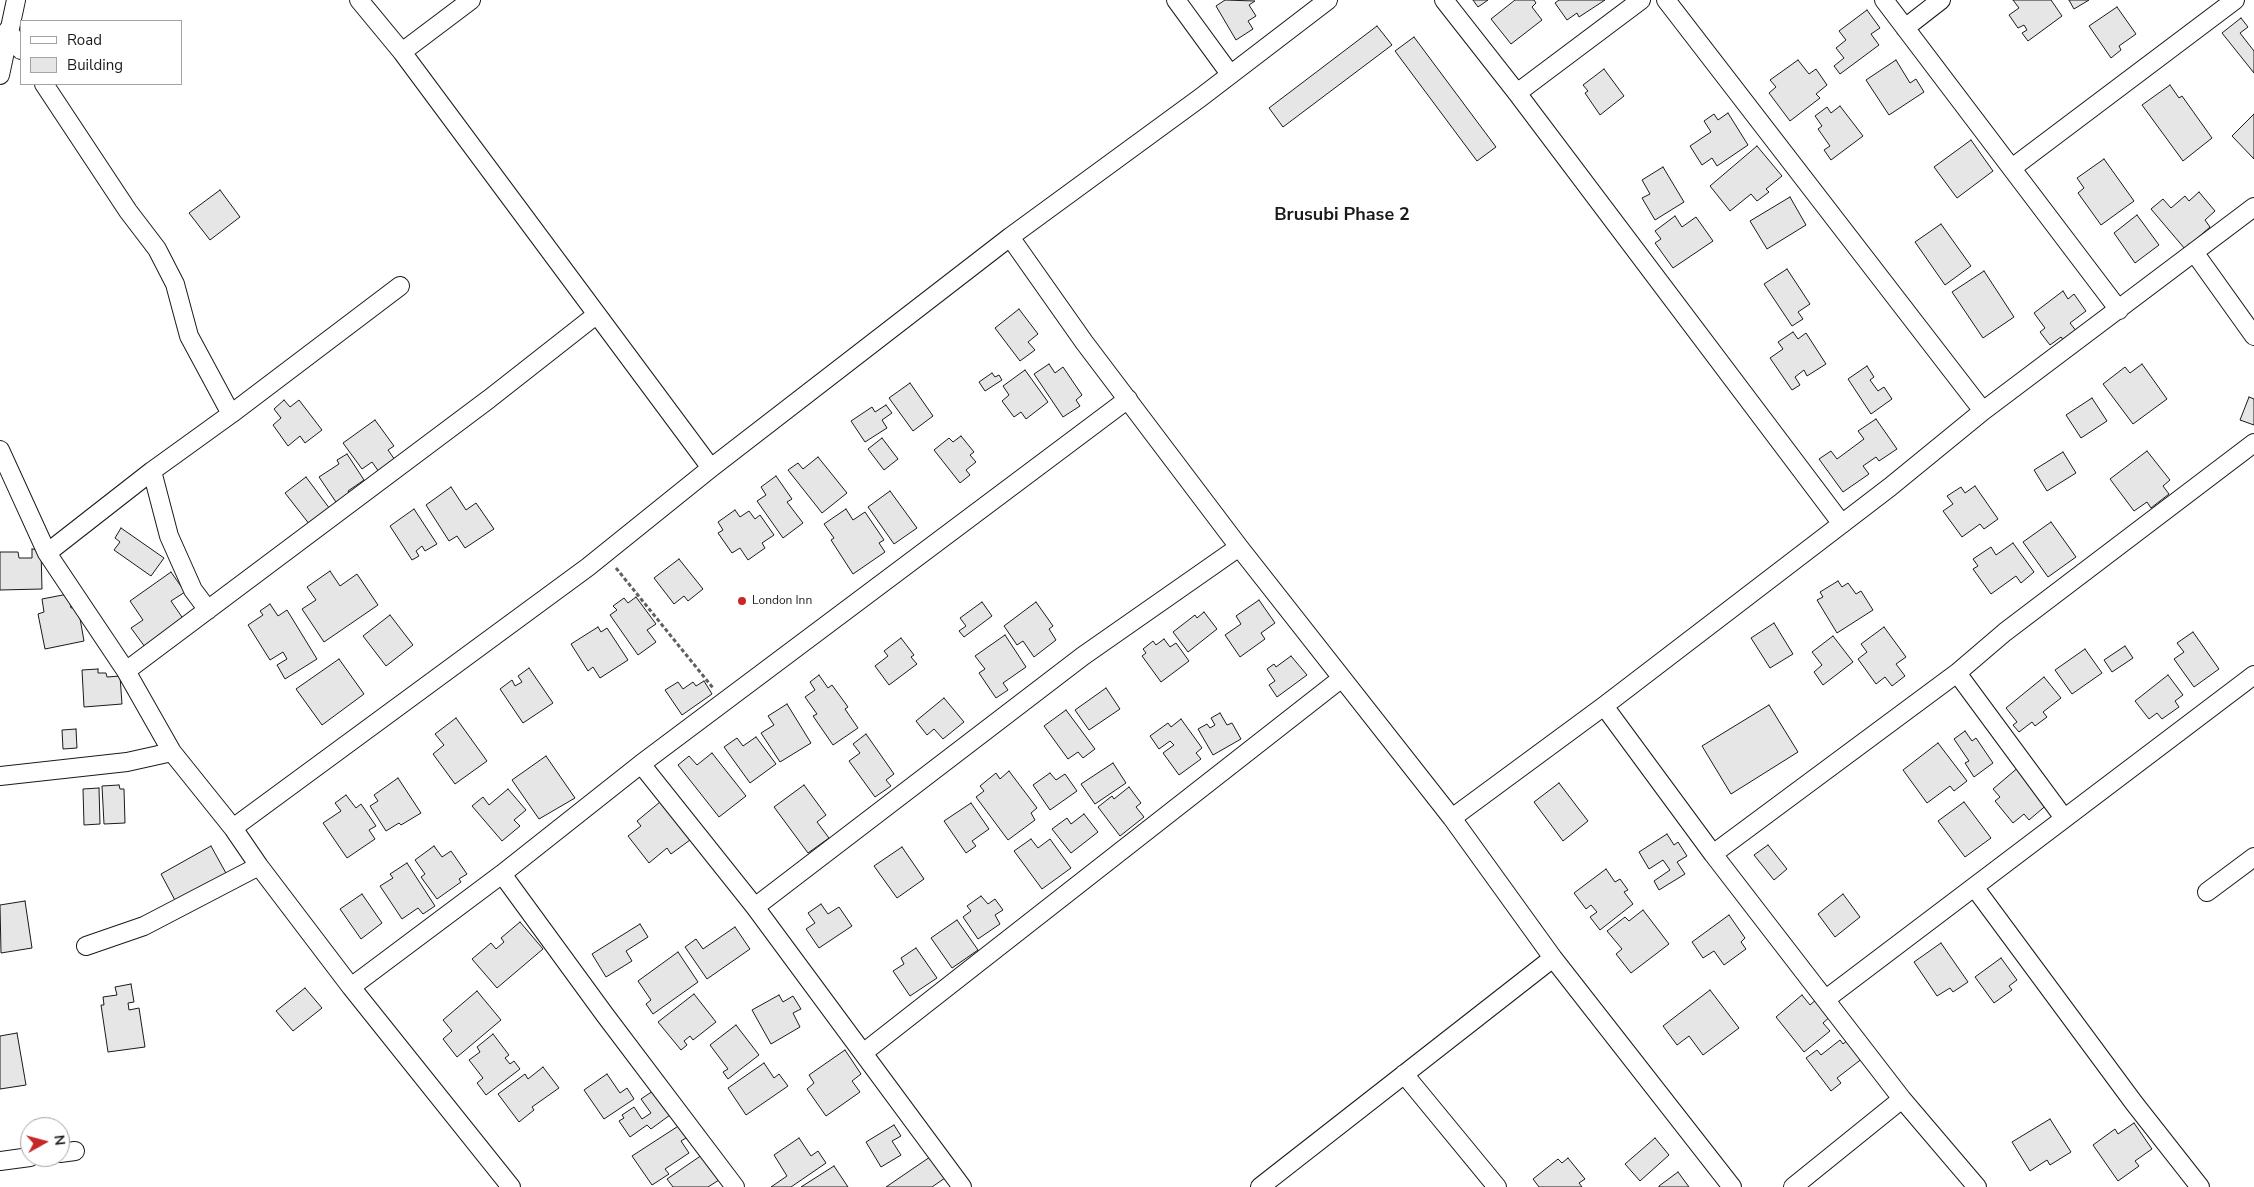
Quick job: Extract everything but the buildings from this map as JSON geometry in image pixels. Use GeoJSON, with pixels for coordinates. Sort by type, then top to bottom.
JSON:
{"type":"FeatureCollection","features":[{"type":"Feature","properties":{"kind":"street"},"geometry":{"type":"LineString","coordinates":[[0,75],[8,30],[16,0]]}},
{"type":"Feature","properties":{"kind":"street"},"geometry":{"type":"LineString","coordinates":[[359,0],[402,52],[710,468]]}},
{"type":"Feature","properties":{"kind":"street"},"geometry":{"type":"LineString","coordinates":[[402,52],[470,0]]}},
{"type":"Feature","properties":{"kind":"street"},"geometry":{"type":"LineString","coordinates":[[1176,0],[1230,74]]}},
{"type":"Feature","properties":{"kind":"street"},"geometry":{"type":"LineString","coordinates":[[233,828],[605,554],[710,468],[1010,237],[1328,0]]}},
{"type":"Feature","properties":{"kind":"street"},"geometry":{"type":"LineString","coordinates":[[1444,0],[1517,93],[1842,524]]}},
{"type":"Feature","properties":{"kind":"street"},"geometry":{"type":"LineString","coordinates":[[1517,93],[1641,0]]}},
{"type":"Feature","properties":{"kind":"street"},"geometry":{"type":"LineString","coordinates":[[1666,0],[1983,411]]}},
{"type":"Feature","properties":{"kind":"street"},"geometry":{"type":"LineString","coordinates":[[1884,0],[2119,310]]}},
{"type":"Feature","properties":{"kind":"street"},"geometry":{"type":"LineString","coordinates":[[1906,28],[1941,0]]}},
{"type":"Feature","properties":{"kind":"street"},"geometry":{"type":"LineString","coordinates":[[2012,168],[2235,0]]}},
{"type":"Feature","properties":{"kind":"street"},"geometry":{"type":"LineString","coordinates":[[8,30],[20,48]]}},
{"type":"Feature","properties":{"kind":"street"},"geometry":{"type":"LineString","coordinates":[[45,85],[128,211],[157,249],[174,284],[189,336],[231,414]]}},
{"type":"Feature","properties":{"kind":"street"},"geometry":{"type":"LineString","coordinates":[[1452,818],[1604,706],[1890,487],[1983,411],[2254,207]]}},
{"type":"Feature","properties":{"kind":"street"},"geometry":{"type":"LineString","coordinates":[[1010,237],[1084,342],[1239,547],[1452,818],[1554,958],[1732,1187]]}},
{"type":"Feature","properties":{"kind":"street"},"geometry":{"type":"LineString","coordinates":[[2194,252],[2254,336]]}},
{"type":"Feature","properties":{"kind":"street"},"geometry":{"type":"LineString","coordinates":[[47,553],[152,471],[231,414],[400,286]]}},
{"type":"Feature","properties":{"kind":"street"},"geometry":{"type":"LineString","coordinates":[[126,671],[489,399],[596,315]]}},
{"type":"Feature","properties":{"kind":"street"},"geometry":{"type":"LineString","coordinates":[[351,986],[502,874],[724,702],[1128,399]]}},
{"type":"Feature","properties":{"kind":"street"},"geometry":{"type":"LineString","coordinates":[[1713,854],[1956,673],[2005,632],[2254,443]]}},
{"type":"Feature","properties":{"kind":"street"},"geometry":{"type":"LineString","coordinates":[[0,450],[47,553],[126,671],[172,752],[233,828],[259,866],[351,986],[511,1187]]}},
{"type":"Feature","properties":{"kind":"street"},"geometry":{"type":"LineString","coordinates":[[152,471],[169,536],[193,590],[208,610]]}},
{"type":"Feature","properties":{"kind":"street"},"geometry":{"type":"LineString","coordinates":[[755,907],[1083,656],[1239,547]]}},
{"type":"Feature","properties":{"kind":"street"},"geometry":{"type":"LineString","coordinates":[[1956,673],[2064,818]]}},
{"type":"Feature","properties":{"kind":"street"},"geometry":{"type":"LineString","coordinates":[[1826,999],[2254,675]]}},
{"type":"Feature","properties":{"kind":"street"},"geometry":{"type":"LineString","coordinates":[[863,1053],[1342,678]]}},
{"type":"Feature","properties":{"kind":"street"},"geometry":{"type":"LineString","coordinates":[[1604,706],[1713,854],[1902,1099],[1977,1187]]}},
{"type":"Feature","properties":{"kind":"street"},"geometry":{"type":"LineString","coordinates":[[0,776],[127,762],[172,752]]}},
{"type":"Feature","properties":{"kind":"street"},"geometry":{"type":"LineString","coordinates":[[642,764],[755,907],[962,1187]]}},
{"type":"Feature","properties":{"kind":"street"},"geometry":{"type":"LineString","coordinates":[[2207,892],[2254,856]]}},
{"type":"Feature","properties":{"kind":"street"},"geometry":{"type":"LineString","coordinates":[[86,946],[144,926],[259,866]]}},
{"type":"Feature","properties":{"kind":"street"},"geometry":{"type":"LineString","coordinates":[[502,874],[605,1015],[735,1187]]}},
{"type":"Feature","properties":{"kind":"street"},"geometry":{"type":"LineString","coordinates":[[1975,888],[2134,1103],[2200,1187]]}},
{"type":"Feature","properties":{"kind":"street"},"geometry":{"type":"LineString","coordinates":[[1263,1186],[1554,958]]}},
{"type":"Feature","properties":{"kind":"street"},"geometry":{"type":"LineString","coordinates":[[1404,1074],[1497,1187]]}},
{"type":"Feature","properties":{"kind":"street"},"geometry":{"type":"LineString","coordinates":[[1794,1187],[1902,1099]]}},
{"type":"Feature","properties":{"kind":"street"},"geometry":{"type":"LineString","coordinates":[[0,1160],[20,1158]]}},
{"type":"Feature","properties":{"kind":"path"},"geometry":{"type":"LineString","coordinates":[[605,554],[724,702]]}},
{"type":"Feature","properties":{"kind":"place","name":"London Inn"},"geometry":{"type":"Point","coordinates":[742,601]}},
{"type":"Feature","properties":{"kind":"district","name":"Brusubi Phase 2"},"geometry":{"type":"Point","coordinates":[1342,216]}}]}
